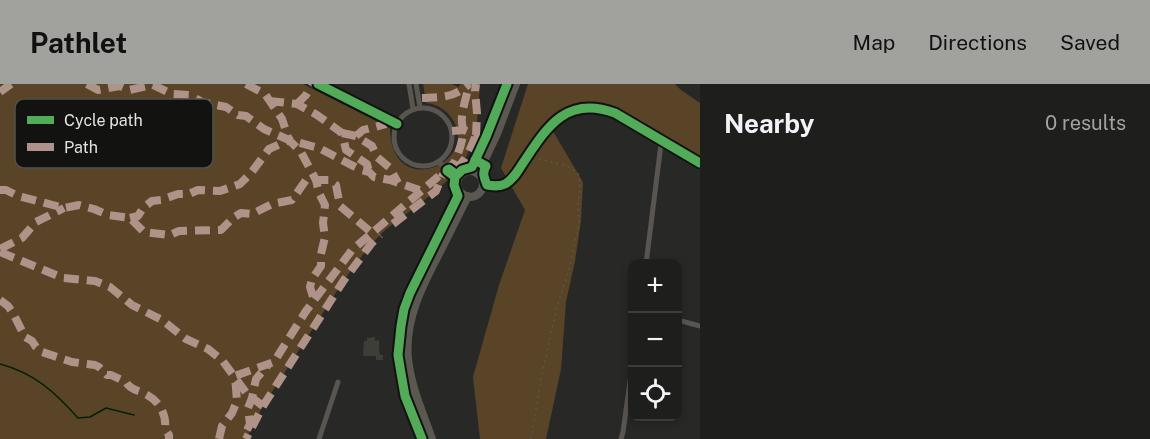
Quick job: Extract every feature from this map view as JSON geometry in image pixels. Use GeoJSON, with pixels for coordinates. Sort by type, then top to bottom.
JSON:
{"type":"FeatureCollection","features":[{"type":"Feature","properties":{"kind":"street"},"geometry":{"type":"LineString","coordinates":[[318,84],[397,124]]}},
{"type":"Feature","properties":{"kind":"street"},"geometry":{"type":"LineString","coordinates":[[409,84],[413,109]]}},
{"type":"Feature","properties":{"kind":"street"},"geometry":{"type":"LineString","coordinates":[[416,84],[420,107]]}},
{"type":"Feature","properties":{"kind":"street"},"geometry":{"type":"LineString","coordinates":[[476,173],[509,84]]}},
{"type":"Feature","properties":{"kind":"street"},"geometry":{"type":"LineString","coordinates":[[476,173],[497,134],[516,84]]}},
{"type":"Feature","properties":{"kind":"street"},"geometry":{"type":"LineString","coordinates":[[420,107],[437,111],[450,123],[452,145],[438,162],[431,165],[414,165],[407,161],[396,148],[394,132],[397,124],[407,112],[413,109],[420,107]]}},
{"type":"Feature","properties":{"kind":"street"},"geometry":{"type":"LineString","coordinates":[[482,188],[498,189],[508,185],[514,180],[530,154],[549,130],[560,120],[584,111],[598,111],[614,115],[700,167]]}},
{"type":"Feature","properties":{"kind":"street"},"geometry":{"type":"LineString","coordinates":[[647,259],[661,144]]}},
{"type":"Feature","properties":{"kind":"street"},"geometry":{"type":"LineString","coordinates":[[438,162],[459,177]]}},
{"type":"Feature","properties":{"kind":"street"},"geometry":{"type":"LineString","coordinates":[[465,172],[476,173],[483,181],[482,188],[476,195],[465,195],[458,186],[459,177],[465,172]]}},
{"type":"Feature","properties":{"kind":"street"},"geometry":{"type":"LineString","coordinates":[[425,439],[407,390],[401,342],[408,306],[417,282],[465,195]]}},
{"type":"Feature","properties":{"kind":"street"},"geometry":{"type":"LineString","coordinates":[[432,439],[413,388],[408,342],[414,308],[424,282],[465,195]]}},
{"type":"Feature","properties":{"kind":"street"},"geometry":{"type":"LineString","coordinates":[[682,321],[700,326]]}},
{"type":"Feature","properties":{"kind":"street"},"geometry":{"type":"LineString","coordinates":[[319,439],[338,382]]}},
{"type":"Feature","properties":{"kind":"street"},"geometry":{"type":"LineString","coordinates":[[621,439],[628,400]]}},
{"type":"Feature","properties":{"kind":"path"},"geometry":{"type":"LineString","coordinates":[[530,154],[536,158],[572,168],[579,175],[580,190],[579,223],[569,270],[557,307],[531,439]]}},
{"type":"Feature","properties":{"kind":"shaded area"},"geometry":{"type":"Polygon","coordinates":[[[0,84],[303,84],[390,128],[394,151],[404,164],[417,169],[432,168],[445,161],[455,150],[458,136],[448,113],[438,106],[426,103],[423,84],[452,84],[458,87],[461,84],[480,84],[476,135],[466,157],[454,174],[436,191],[385,230],[371,244],[344,280],[263,406],[246,439],[0,439],[0,84]]]}},
{"type":"Feature","properties":{"kind":"shaded area"},"geometry":{"type":"Polygon","coordinates":[[[528,84],[675,84],[700,103],[700,160],[609,107],[589,105],[570,108],[557,115],[545,126],[554,133],[583,182],[581,221],[566,302],[561,369],[546,439],[480,439],[473,377],[499,285],[525,210],[501,168],[528,84]]]}},
{"type":"Feature","properties":{"kind":"building"},"geometry":{"type":"Polygon","coordinates":[[[375,337],[375,341],[379,340],[380,355],[383,355],[383,360],[376,360],[376,356],[363,356],[364,341],[375,337]]]}},
{"type":"Feature","properties":{"kind":"waterway"},"geometry":{"type":"LineString","coordinates":[[0,364],[34,378],[61,400],[78,418],[90,417],[106,408],[134,415]]}},
{"type":"Feature","properties":{"kind":"marked path"},"geometry":{"type":"LineString","coordinates":[[0,92],[11,84]]}},
{"type":"Feature","properties":{"kind":"marked path"},"geometry":{"type":"LineString","coordinates":[[87,84],[98,90],[120,86],[129,90],[153,85],[172,94],[190,95],[197,99]]}},
{"type":"Feature","properties":{"kind":"marked path"},"geometry":{"type":"LineString","coordinates":[[246,84],[265,94],[282,119],[289,140],[301,152],[316,180],[325,205],[323,223],[325,237],[321,266],[312,279],[310,287],[314,300]]}},
{"type":"Feature","properties":{"kind":"marked path"},"geometry":{"type":"LineString","coordinates":[[297,104],[312,84]]}},
{"type":"Feature","properties":{"kind":"marked path"},"geometry":{"type":"LineString","coordinates":[[422,98],[453,94],[469,84]]}},
{"type":"Feature","properties":{"kind":"marked path"},"geometry":{"type":"LineString","coordinates":[[219,439],[222,426],[232,413],[237,401],[235,376],[274,362],[306,311],[352,250],[454,163],[462,139],[463,109],[469,84]]}},
{"type":"Feature","properties":{"kind":"marked path"},"geometry":{"type":"LineString","coordinates":[[452,131],[464,130],[476,135],[476,84]]}},
{"type":"Feature","properties":{"kind":"marked path"},"geometry":{"type":"LineString","coordinates":[[269,101],[297,104],[317,115],[342,133],[346,150],[367,164],[369,172]]}},
{"type":"Feature","properties":{"kind":"marked path"},"geometry":{"type":"LineString","coordinates":[[213,104],[246,116],[264,129],[289,140],[319,148],[369,172],[374,177],[422,191]]}},
{"type":"Feature","properties":{"kind":"marked path"},"geometry":{"type":"LineString","coordinates":[[356,136],[363,130],[386,124]]}},
{"type":"Feature","properties":{"kind":"marked path"},"geometry":{"type":"LineString","coordinates":[[342,133],[356,136],[372,146],[377,157],[390,168],[398,183]]}},
{"type":"Feature","properties":{"kind":"marked path"},"geometry":{"type":"LineString","coordinates":[[455,169],[465,158],[476,135],[482,138]]}},
{"type":"Feature","properties":{"kind":"marked path"},"geometry":{"type":"LineString","coordinates":[[130,218],[138,216],[143,208],[152,201],[198,190],[220,191],[240,184],[269,149],[289,140]]}},
{"type":"Feature","properties":{"kind":"marked path"},"geometry":{"type":"LineString","coordinates":[[393,224],[436,191],[443,174]]}},
{"type":"Feature","properties":{"kind":"marked path"},"geometry":{"type":"LineString","coordinates":[[0,190],[64,208],[79,205],[108,215],[130,218],[144,232],[170,235],[179,231],[221,230],[241,213],[252,214],[272,204],[292,200],[306,180],[329,180],[336,185],[340,206],[372,233]]}},
{"type":"Feature","properties":{"kind":"marked path"},"geometry":{"type":"LineString","coordinates":[[0,249],[22,238],[36,222],[64,208]]}},
{"type":"Feature","properties":{"kind":"marked path"},"geometry":{"type":"LineString","coordinates":[[263,406],[344,280],[380,235]]}},
{"type":"Feature","properties":{"kind":"marked path"},"geometry":{"type":"LineString","coordinates":[[0,252],[63,278],[95,281],[110,287],[132,305],[162,320],[186,339],[208,349],[222,360],[247,394],[263,406],[246,439]]}},
{"type":"Feature","properties":{"kind":"marked path"},"geometry":{"type":"LineString","coordinates":[[0,300],[13,313],[25,337],[42,352],[72,362],[95,365],[107,375],[126,382],[132,388],[152,398],[163,411],[165,429],[169,439]]}},
{"type":"Feature","properties":{"kind":"marked path"},"geometry":{"type":"LineString","coordinates":[[247,430],[250,424],[248,408],[256,379],[268,365]]}},
{"type":"Feature","properties":{"kind":"cycle path"},"geometry":{"type":"LineString","coordinates":[[318,84],[397,124]]}},
{"type":"Feature","properties":{"kind":"cycle path"},"geometry":{"type":"LineString","coordinates":[[422,439],[405,396],[398,355],[404,309],[458,196],[454,185],[455,177],[447,170],[457,175],[462,170],[472,167],[507,84]]}},
{"type":"Feature","properties":{"kind":"cycle path"},"geometry":{"type":"LineString","coordinates":[[475,160],[486,166],[484,175],[487,185],[505,184],[515,175],[550,127],[571,111],[583,108],[615,113],[700,163]]}}]}
